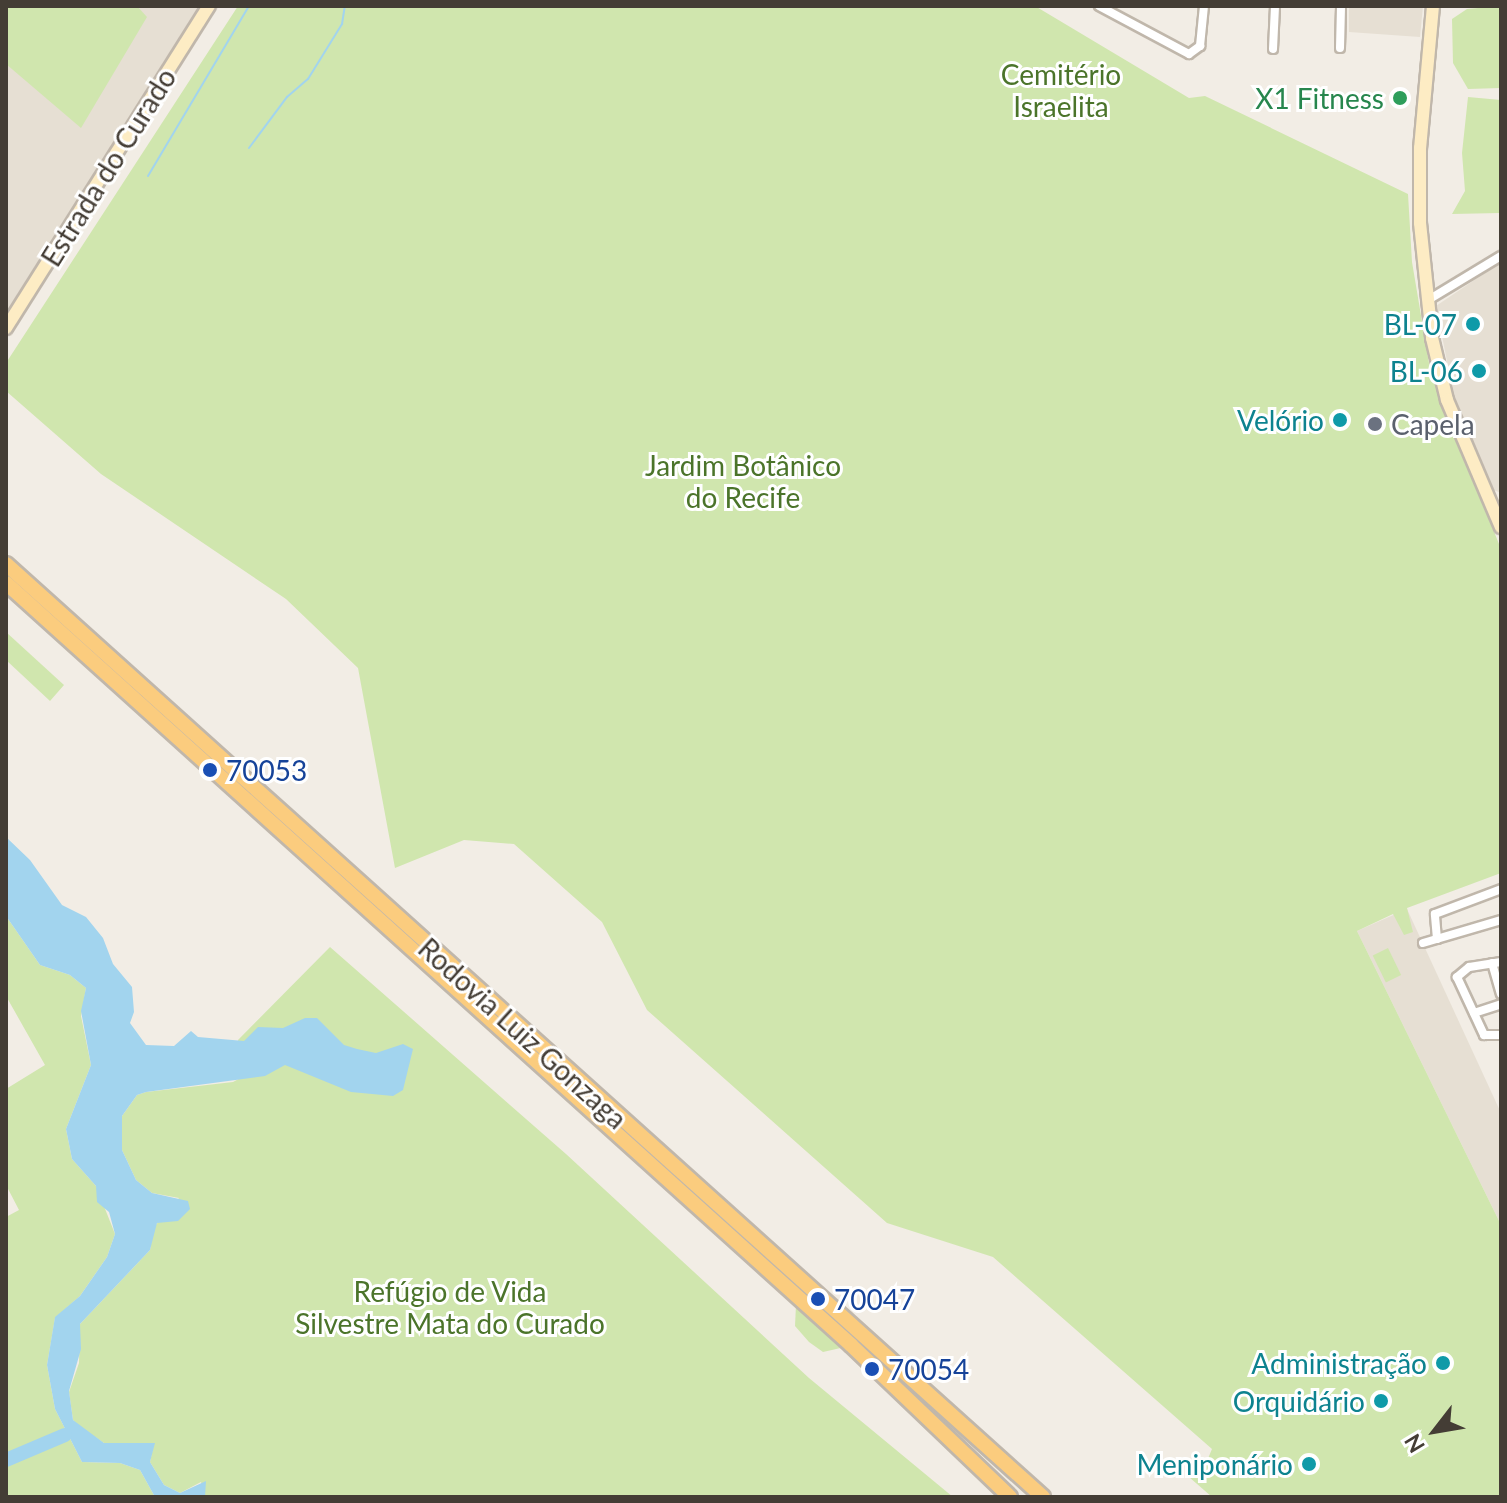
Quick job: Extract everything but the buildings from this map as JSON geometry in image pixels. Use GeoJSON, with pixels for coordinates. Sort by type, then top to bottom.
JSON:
{"type":"FeatureCollection","features":[{"type":"Feature","properties":{"kind":"highway","name":"Rodovia Luiz Gonzaga"},"geometry":{"type":"LineString","coordinates":[[6,564],[1043,1497]]}},
{"type":"Feature","properties":{"kind":"highway","name":"Rodovia Luiz Gonzaga"},"geometry":{"type":"LineString","coordinates":[[6,583],[851,1345],[1010,1497]]}},
{"type":"Feature","properties":{"kind":"main road","name":"Estrada do Curado"},"geometry":{"type":"LineString","coordinates":[[6,328],[209,6]]}},
{"type":"Feature","properties":{"kind":"main road"},"geometry":{"type":"LineString","coordinates":[[1433,6],[1420,148],[1428,300],[1439,375],[1463,448],[1501,527]]}},
{"type":"Feature","properties":{"kind":"street"},"geometry":{"type":"LineString","coordinates":[[1099,6],[1183,53],[1198,50],[1204,6]]}},
{"type":"Feature","properties":{"kind":"street"},"geometry":{"type":"LineString","coordinates":[[1115,15],[1120,6]]}},
{"type":"Feature","properties":{"kind":"street"},"geometry":{"type":"LineString","coordinates":[[1273,49],[1275,6]]}},
{"type":"Feature","properties":{"kind":"street"},"geometry":{"type":"LineString","coordinates":[[1340,48],[1341,6]]}},
{"type":"Feature","properties":{"kind":"street"},"geometry":{"type":"LineString","coordinates":[[1428,300],[1501,256]]}},
{"type":"Feature","properties":{"kind":"street"},"geometry":{"type":"LineString","coordinates":[[1437,939],[1435,914],[1501,889]]}},
{"type":"Feature","properties":{"kind":"street"},"geometry":{"type":"LineString","coordinates":[[1423,943],[1501,920]]}},
{"type":"Feature","properties":{"kind":"street"},"geometry":{"type":"LineString","coordinates":[[1500,1037],[1484,1035],[1457,977],[1462,970],[1497,963],[1501,994]]}},
{"type":"Feature","properties":{"kind":"street"},"geometry":{"type":"LineString","coordinates":[[1474,1013],[1501,1004]]}},
{"type":"Feature","properties":{"kind":"shaded area"},"geometry":{"type":"Polygon","coordinates":[[[6,6],[201,6],[6,318],[6,6]]]}},
{"type":"Feature","properties":{"kind":"shaded area"},"geometry":{"type":"Polygon","coordinates":[[[1349,6],[1423,6],[1420,37],[1349,32],[1349,6]]]}},
{"type":"Feature","properties":{"kind":"shaded area"},"geometry":{"type":"Polygon","coordinates":[[[1501,262],[1501,493],[1491,489],[1455,401],[1436,306],[1501,262]]]}},
{"type":"Feature","properties":{"kind":"shaded area"},"geometry":{"type":"Polygon","coordinates":[[[1407,909],[1501,1113],[1501,1225],[1357,931],[1407,909]]]}},
{"type":"Feature","properties":{"kind":"green space"},"geometry":{"type":"Polygon","coordinates":[[[6,6],[137,6],[147,17],[81,128],[6,64],[6,6]]]}},
{"type":"Feature","properties":{"kind":"green space","name":"Jardim Botânico do Recife"},"geometry":{"type":"Polygon","coordinates":[[[238,6],[1035,6],[1189,98],[1205,96],[1408,194],[1412,262],[1431,375],[1501,549],[1501,873],[1407,908],[1413,932],[1404,935],[1393,914],[1357,931],[1501,1225],[1501,1497],[1212,1497],[1189,1477],[1204,1468],[1212,1449],[993,1257],[887,1223],[647,1010],[602,922],[514,844],[464,840],[395,868],[358,668],[286,599],[101,474],[6,391],[6,363],[238,6]]]}},
{"type":"Feature","properties":{"kind":"green space"},"geometry":{"type":"Polygon","coordinates":[[[1501,6],[1501,88],[1468,89],[1453,63],[1452,19],[1467,9],[1501,6]]]}},
{"type":"Feature","properties":{"kind":"green space"},"geometry":{"type":"Polygon","coordinates":[[[1468,97],[1501,100],[1500,213],[1452,214],[1465,191],[1462,153],[1468,97]]]}},
{"type":"Feature","properties":{"kind":"green space"},"geometry":{"type":"Polygon","coordinates":[[[6,632],[64,685],[50,701],[6,660],[6,632]]]}},
{"type":"Feature","properties":{"kind":"green space"},"geometry":{"type":"Polygon","coordinates":[[[6,916],[40,965],[70,975],[86,988],[81,1016],[91,1065],[66,1129],[72,1159],[96,1186],[115,1234],[107,1257],[80,1296],[55,1318],[47,1365],[55,1409],[82,1462],[120,1463],[140,1470],[155,1497],[6,1497],[6,1217],[19,1210],[6,1185],[6,1089],[45,1065],[6,996],[6,916]]]}},
{"type":"Feature","properties":{"kind":"green space","name":"Refúgio de Vida Silvestre Mata do Curado"},"geometry":{"type":"Polygon","coordinates":[[[330,947],[566,1154],[809,1378],[953,1497],[205,1497],[201,1482],[180,1493],[164,1485],[150,1462],[154,1443],[104,1443],[79,1426],[73,1420],[69,1392],[79,1363],[80,1324],[150,1250],[154,1227],[179,1198],[152,1193],[136,1180],[122,1150],[122,1116],[137,1095],[146,1092],[233,1082],[246,1075],[238,1040],[330,947]]]}},
{"type":"Feature","properties":{"kind":"green space"},"geometry":{"type":"Polygon","coordinates":[[[1388,948],[1401,975],[1386,982],[1373,955],[1388,948]]]}},
{"type":"Feature","properties":{"kind":"green space"},"geometry":{"type":"Polygon","coordinates":[[[796,1305],[845,1347],[823,1352],[809,1342],[795,1326],[796,1305]]]}},
{"type":"Feature","properties":{"kind":"water"},"geometry":{"type":"Polygon","coordinates":[[[6,837],[30,860],[62,905],[86,917],[103,938],[113,964],[132,987],[134,1012],[130,1023],[146,1045],[174,1046],[191,1031],[198,1037],[244,1041],[258,1027],[283,1028],[305,1018],[317,1018],[344,1045],[376,1053],[403,1044],[413,1049],[403,1090],[393,1096],[351,1092],[285,1065],[265,1076],[146,1092],[137,1095],[122,1116],[122,1150],[136,1180],[152,1193],[188,1201],[190,1209],[178,1221],[157,1223],[150,1250],[80,1324],[81,1349],[69,1391],[73,1420],[104,1443],[155,1443],[150,1462],[164,1485],[180,1493],[206,1481],[205,1497],[155,1497],[140,1470],[120,1463],[82,1462],[55,1409],[47,1365],[55,1317],[80,1296],[107,1257],[115,1234],[109,1212],[97,1202],[96,1186],[72,1159],[66,1129],[91,1065],[81,1011],[86,988],[70,975],[40,965],[6,916],[6,837]]]}},
{"type":"Feature","properties":{"kind":"waterway"},"geometry":{"type":"LineString","coordinates":[[148,176],[249,6]]}},
{"type":"Feature","properties":{"kind":"waterway"},"geometry":{"type":"LineString","coordinates":[[249,148],[287,97],[308,79],[342,24],[345,6]]}},
{"type":"Feature","properties":{"kind":"waterway"},"geometry":{"type":"LineString","coordinates":[[6,1460],[65,1435]]}},
{"type":"Feature","properties":{"kind":"place","name":"X1 Fitness"},"geometry":{"type":"Point","coordinates":[1400,98]}},
{"type":"Feature","properties":{"kind":"place","name":"BL-07"},"geometry":{"type":"Point","coordinates":[1473,324]}},
{"type":"Feature","properties":{"kind":"place","name":"BL-06"},"geometry":{"type":"Point","coordinates":[1479,371]}},
{"type":"Feature","properties":{"kind":"place","name":"Velório"},"geometry":{"type":"Point","coordinates":[1340,420]}},
{"type":"Feature","properties":{"kind":"place","name":"Capela"},"geometry":{"type":"Point","coordinates":[1375,424]}},
{"type":"Feature","properties":{"kind":"place","name":"70053"},"geometry":{"type":"Point","coordinates":[210,770]}},
{"type":"Feature","properties":{"kind":"place","name":"70047"},"geometry":{"type":"Point","coordinates":[818,1299]}},
{"type":"Feature","properties":{"kind":"place","name":"Administração"},"geometry":{"type":"Point","coordinates":[1443,1363]}},
{"type":"Feature","properties":{"kind":"place","name":"70054"},"geometry":{"type":"Point","coordinates":[872,1369]}},
{"type":"Feature","properties":{"kind":"place","name":"Orquidário"},"geometry":{"type":"Point","coordinates":[1381,1401]}},
{"type":"Feature","properties":{"kind":"place","name":"Meniponário"},"geometry":{"type":"Point","coordinates":[1309,1464]}},
{"type":"Feature","properties":{"kind":"park label","name":"Cemitério Israelita"},"geometry":{"type":"Point","coordinates":[1061,90]}}]}
